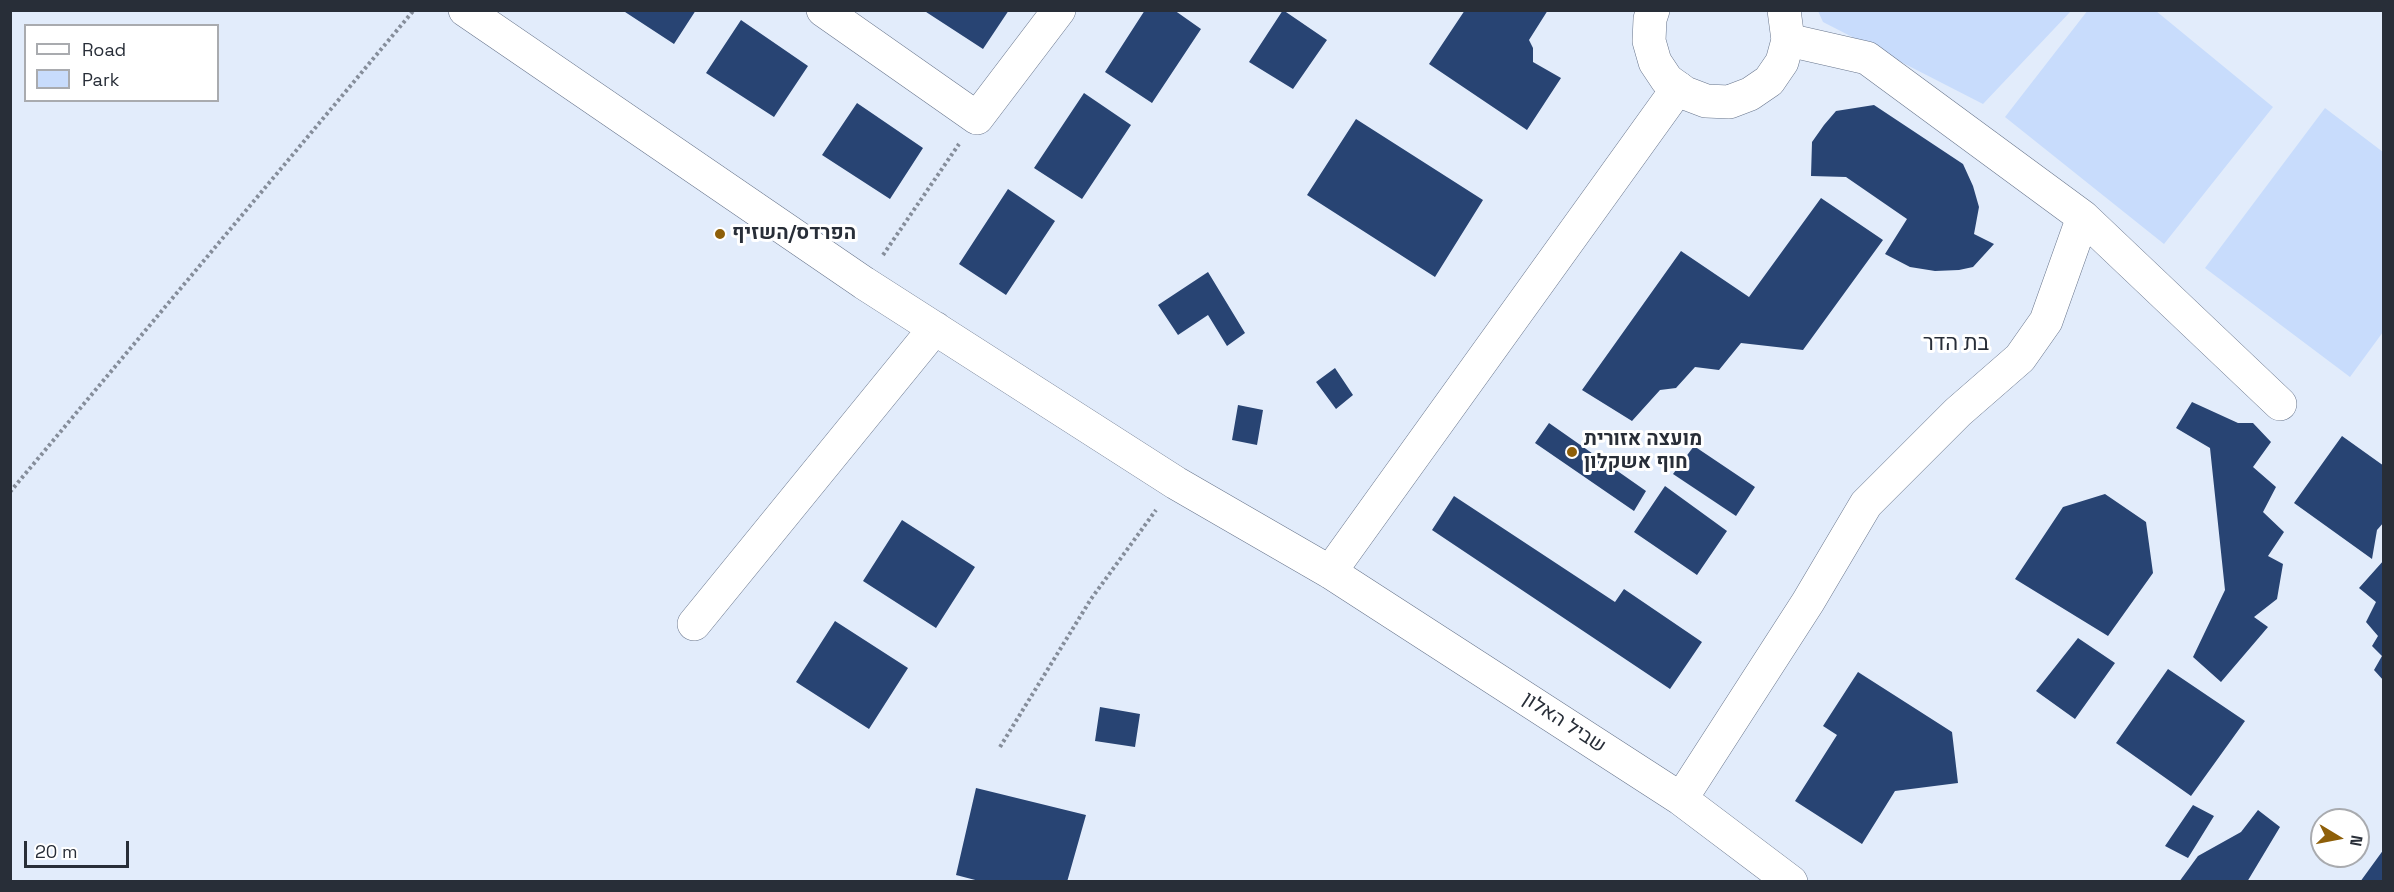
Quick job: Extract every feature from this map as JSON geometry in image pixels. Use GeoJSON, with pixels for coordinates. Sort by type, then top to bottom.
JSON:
{"type":"FeatureCollection","features":[{"type":"Feature","properties":{"kind":"street"},"geometry":{"type":"LineString","coordinates":[[823,10],[977,118],[1059,10]]}},
{"type":"Feature","properties":{"kind":"street"},"geometry":{"type":"LineString","coordinates":[[1653,10],[1650,19],[1649,41],[1655,62],[1667,80],[1678,88],[1706,101],[1729,102],[1750,94],[1769,81],[1782,62],[1786,25],[1867,58],[2083,217],[2280,404]]}},
{"type":"Feature","properties":{"kind":"street","name":"שביל האלון"},"geometry":{"type":"LineString","coordinates":[[487,16],[864,283],[1176,483],[1330,572],[1681,799],[1791,882]]}},
{"type":"Feature","properties":{"kind":"street"},"geometry":{"type":"LineString","coordinates":[[1330,572],[1678,88]]}},
{"type":"Feature","properties":{"kind":"street"},"geometry":{"type":"LineString","coordinates":[[1681,799],[1808,602],[1866,504],[1958,412],[2020,358],[2046,321],[2083,217]]}},
{"type":"Feature","properties":{"kind":"street"},"geometry":{"type":"LineString","coordinates":[[694,624],[935,328]]}},
{"type":"Feature","properties":{"kind":"path"},"geometry":{"type":"LineString","coordinates":[[10,492],[414,10]]}},
{"type":"Feature","properties":{"kind":"path"},"geometry":{"type":"LineString","coordinates":[[864,283],[977,118]]}},
{"type":"Feature","properties":{"kind":"path"},"geometry":{"type":"LineString","coordinates":[[999,747],[1091,599],[1176,483]]}},
{"type":"Feature","properties":{"kind":"green space"},"geometry":{"type":"Polygon","coordinates":[[[2088,10],[2156,11],[2273,107],[2164,244],[2005,117],[2088,10]]]}},
{"type":"Feature","properties":{"kind":"green space"},"geometry":{"type":"Polygon","coordinates":[[[1818,11],[2071,11],[1983,104],[1823,22],[1818,11]]]}},
{"type":"Feature","properties":{"kind":"green space"},"geometry":{"type":"Polygon","coordinates":[[[2325,108],[2383,152],[2383,332],[2350,377],[2205,268],[2325,108]]]}},
{"type":"Feature","properties":{"kind":"building"},"geometry":{"type":"Polygon","coordinates":[[[622,10],[696,10],[674,44],[622,10]]]}},
{"type":"Feature","properties":{"kind":"building"},"geometry":{"type":"Polygon","coordinates":[[[923,10],[1009,10],[983,49],[923,10]]]}},
{"type":"Feature","properties":{"kind":"building"},"geometry":{"type":"Polygon","coordinates":[[[1145,10],[1174,10],[1201,29],[1152,103],[1105,72],[1145,10]]]}},
{"type":"Feature","properties":{"kind":"building"},"geometry":{"type":"Polygon","coordinates":[[[1283,10],[1327,40],[1293,89],[1249,62],[1283,10]]]}},
{"type":"Feature","properties":{"kind":"building"},"geometry":{"type":"Polygon","coordinates":[[[1465,10],[1548,10],[1529,40],[1533,48],[1533,62],[1561,78],[1527,130],[1429,64],[1465,10]]]}},
{"type":"Feature","properties":{"kind":"building"},"geometry":{"type":"Polygon","coordinates":[[[741,20],[808,66],[774,117],[706,73],[741,20]]]}},
{"type":"Feature","properties":{"kind":"building"},"geometry":{"type":"Polygon","coordinates":[[[1084,93],[1131,125],[1082,199],[1034,168],[1084,93]]]}},
{"type":"Feature","properties":{"kind":"building"},"geometry":{"type":"Polygon","coordinates":[[[857,103],[923,148],[890,199],[822,155],[857,103]]]}},
{"type":"Feature","properties":{"kind":"building"},"geometry":{"type":"Polygon","coordinates":[[[1874,105],[1963,164],[1979,207],[1974,234],[1994,244],[1973,267],[1935,271],[1910,267],[1885,254],[1907,219],[1846,177],[1811,176],[1812,142],[1836,111],[1874,105]]]}},
{"type":"Feature","properties":{"kind":"building"},"geometry":{"type":"Polygon","coordinates":[[[1356,119],[1483,200],[1435,277],[1307,195],[1356,119]]]}},
{"type":"Feature","properties":{"kind":"building"},"geometry":{"type":"Polygon","coordinates":[[[1008,189],[1055,221],[1006,295],[959,264],[1008,189]]]}},
{"type":"Feature","properties":{"kind":"building"},"geometry":{"type":"Polygon","coordinates":[[[1821,198],[1883,240],[1803,350],[1741,343],[1719,370],[1695,367],[1676,388],[1660,390],[1632,421],[1582,390],[1681,251],[1749,297],[1821,198]]]}},
{"type":"Feature","properties":{"kind":"building"},"geometry":{"type":"Polygon","coordinates":[[[1208,272],[1245,333],[1227,346],[1208,315],[1178,335],[1158,305],[1208,272]]]}},
{"type":"Feature","properties":{"kind":"building"},"geometry":{"type":"Polygon","coordinates":[[[1335,368],[1353,395],[1336,409],[1316,382],[1335,368]]]}},
{"type":"Feature","properties":{"kind":"building"},"geometry":{"type":"Polygon","coordinates":[[[2192,402],[2238,423],[2253,423],[2271,442],[2253,467],[2276,487],[2263,512],[2284,532],[2268,556],[2283,564],[2277,599],[2254,617],[2268,627],[2221,682],[2193,657],[2225,590],[2210,448],[2176,428],[2192,402]]]}},
{"type":"Feature","properties":{"kind":"building"},"geometry":{"type":"Polygon","coordinates":[[[1238,405],[1263,410],[1257,445],[1232,440],[1238,405]]]}},
{"type":"Feature","properties":{"kind":"building"},"geometry":{"type":"Polygon","coordinates":[[[1549,423],[1646,491],[1634,511],[1535,443],[1549,423]]]}},
{"type":"Feature","properties":{"kind":"building"},"geometry":{"type":"Polygon","coordinates":[[[2342,436],[2384,466],[2384,522],[2377,530],[2372,559],[2294,503],[2342,436]]]}},
{"type":"Feature","properties":{"kind":"building"},"geometry":{"type":"Polygon","coordinates":[[[1694,446],[1755,487],[1736,516],[1673,474],[1694,446]]]}},
{"type":"Feature","properties":{"kind":"building"},"geometry":{"type":"Polygon","coordinates":[[[1665,486],[1727,531],[1697,575],[1634,532],[1665,486]]]}},
{"type":"Feature","properties":{"kind":"building"},"geometry":{"type":"Polygon","coordinates":[[[2105,494],[2146,522],[2153,573],[2108,636],[2015,579],[2063,507],[2105,494]]]}},
{"type":"Feature","properties":{"kind":"building"},"geometry":{"type":"Polygon","coordinates":[[[1454,496],[1615,602],[1624,589],[1702,642],[1670,689],[1432,530],[1454,496]]]}},
{"type":"Feature","properties":{"kind":"building"},"geometry":{"type":"Polygon","coordinates":[[[902,520],[975,567],[936,628],[863,581],[902,520]]]}},
{"type":"Feature","properties":{"kind":"building"},"geometry":{"type":"Polygon","coordinates":[[[2384,560],[2384,681],[2374,670],[2382,656],[2372,646],[2378,636],[2366,622],[2376,602],[2359,588],[2384,560]]]}},
{"type":"Feature","properties":{"kind":"building"},"geometry":{"type":"Polygon","coordinates":[[[835,621],[908,668],[869,729],[796,682],[835,621]]]}},
{"type":"Feature","properties":{"kind":"building"},"geometry":{"type":"Polygon","coordinates":[[[2078,638],[2115,663],[2075,719],[2036,691],[2078,638]]]}},
{"type":"Feature","properties":{"kind":"building"},"geometry":{"type":"Polygon","coordinates":[[[2168,669],[2245,721],[2191,796],[2116,743],[2168,669]]]}},
{"type":"Feature","properties":{"kind":"building"},"geometry":{"type":"Polygon","coordinates":[[[1858,672],[1952,732],[1958,783],[1895,791],[1862,844],[1795,801],[1837,735],[1823,726],[1858,672]]]}},
{"type":"Feature","properties":{"kind":"building"},"geometry":{"type":"Polygon","coordinates":[[[1100,707],[1140,714],[1135,747],[1095,741],[1100,707]]]}},
{"type":"Feature","properties":{"kind":"building"},"geometry":{"type":"Polygon","coordinates":[[[976,788],[1086,815],[1067,882],[983,882],[956,875],[976,788]]]}},
{"type":"Feature","properties":{"kind":"building"},"geometry":{"type":"Polygon","coordinates":[[[2193,805],[2214,816],[2188,858],[2165,846],[2193,805]]]}},
{"type":"Feature","properties":{"kind":"building"},"geometry":{"type":"Polygon","coordinates":[[[2258,810],[2280,827],[2247,882],[2179,882],[2198,856],[2241,832],[2258,810]]]}},
{"type":"Feature","properties":{"kind":"building"},"geometry":{"type":"Polygon","coordinates":[[[2384,849],[2384,882],[2360,882],[2384,849]]]}},
{"type":"Feature","properties":{"kind":"place","name":"הפרדס/השזיף"},"geometry":{"type":"Point","coordinates":[720,234]}},
{"type":"Feature","properties":{"kind":"place","name":"מועצה אזורית חוף אשקלון"},"geometry":{"type":"Point","coordinates":[1572,452]}},
{"type":"Feature","properties":{"kind":"district","name":"בת הדר"},"geometry":{"type":"Point","coordinates":[1956,344]}}]}
